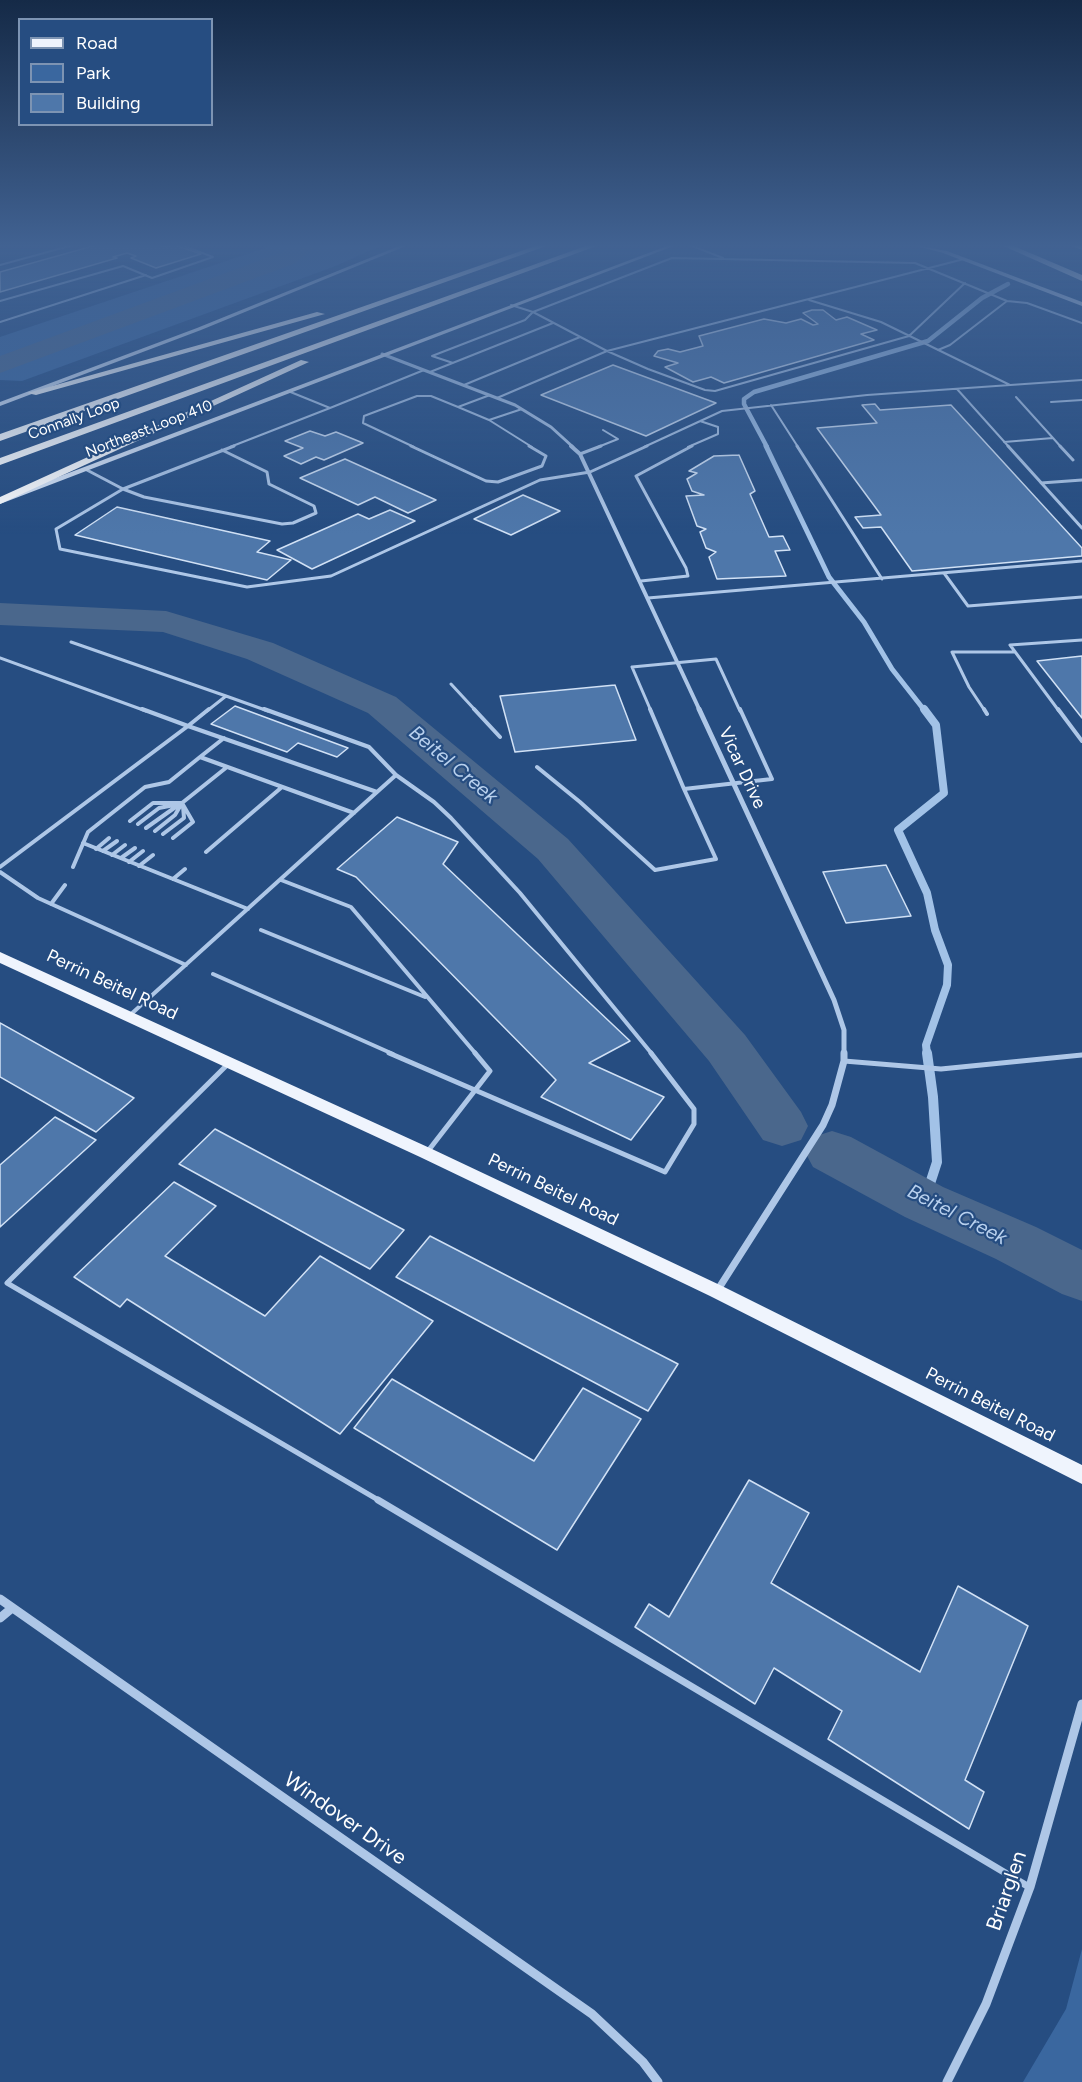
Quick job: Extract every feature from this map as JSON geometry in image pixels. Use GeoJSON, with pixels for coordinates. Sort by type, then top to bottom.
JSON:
{"type":"FeatureCollection","features":[{"type":"Feature","properties":{"kind":"highway"},"geometry":{"type":"LineString","coordinates":[[32,393],[219,341]]}},
{"type":"Feature","properties":{"kind":"highway","name":"Connally Loop"},"geometry":{"type":"LineString","coordinates":[[0,438],[275,341]]}},
{"type":"Feature","properties":{"kind":"highway","name":"Connally Loop"},"geometry":{"type":"LineString","coordinates":[[0,462],[327,341]]}},
{"type":"Feature","properties":{"kind":"highway"},"geometry":{"type":"LineString","coordinates":[[0,501],[350,341]]}},
{"type":"Feature","properties":{"kind":"main road"},"geometry":{"type":"LineString","coordinates":[[0,404],[163,341]]}},
{"type":"Feature","properties":{"kind":"main road","name":"Northeast Loop 410"},"geometry":{"type":"LineString","coordinates":[[0,501],[416,341]]}},
{"type":"Feature","properties":{"kind":"main road","name":"Perrin Beitel Road"},"geometry":{"type":"LineString","coordinates":[[0,957],[426,1153],[716,1292],[1082,1475]]}},
{"type":"Feature","properties":{"kind":"street","name":"Vicar Drive"},"geometry":{"type":"LineString","coordinates":[[382,354],[522,409],[551,427],[580,454],[834,1000],[844,1030],[844,1061],[832,1105],[823,1125],[716,1292]]}},
{"type":"Feature","properties":{"kind":"street","name":"Windover Drive"},"geometry":{"type":"LineString","coordinates":[[0,1599],[592,2014],[643,2062],[658,2082]]}},
{"type":"Feature","properties":{"kind":"street"},"geometry":{"type":"LineString","coordinates":[[0,1618],[12,1608]]}},
{"type":"Feature","properties":{"kind":"street","name":"Briarglen"},"geometry":{"type":"LineString","coordinates":[[947,2082],[986,2004],[1030,1887],[1082,1704]]}},
{"type":"Feature","properties":{"kind":"lane"},"geometry":{"type":"LineString","coordinates":[[453,363],[432,356],[470,341]]}},
{"type":"Feature","properties":{"kind":"lane"},"geometry":{"type":"LineString","coordinates":[[508,341],[123,489],[56,529],[60,549],[247,587],[331,576],[540,480],[590,472],[722,411],[867,395],[1082,380]]}},
{"type":"Feature","properties":{"kind":"lane"},"geometry":{"type":"LineString","coordinates":[[464,385],[570,341]]}},
{"type":"Feature","properties":{"kind":"lane"},"geometry":{"type":"LineString","coordinates":[[588,341],[648,369],[705,390],[716,391],[891,341]]}},
{"type":"Feature","properties":{"kind":"lane"},"geometry":{"type":"LineString","coordinates":[[497,398],[607,351],[646,341]]}},
{"type":"Feature","properties":{"kind":"lane"},"geometry":{"type":"LineString","coordinates":[[919,341],[1010,385]]}},
{"type":"Feature","properties":{"kind":"lane"},"geometry":{"type":"LineString","coordinates":[[938,350],[956,341]]}},
{"type":"Feature","properties":{"kind":"lane"},"geometry":{"type":"LineString","coordinates":[[957,389],[1082,528]]}},
{"type":"Feature","properties":{"kind":"lane"},"geometry":{"type":"LineString","coordinates":[[287,390],[330,408]]}},
{"type":"Feature","properties":{"kind":"lane"},"geometry":{"type":"LineString","coordinates":[[458,407],[490,395]]}},
{"type":"Feature","properties":{"kind":"lane"},"geometry":{"type":"LineString","coordinates":[[417,396],[432,396],[458,407],[489,420],[546,456],[542,466],[498,482],[486,481],[363,423],[364,416],[417,396]]}},
{"type":"Feature","properties":{"kind":"lane"},"geometry":{"type":"LineString","coordinates":[[1016,397],[1073,460]]}},
{"type":"Feature","properties":{"kind":"lane"},"geometry":{"type":"LineString","coordinates":[[1052,402],[1082,400]]}},
{"type":"Feature","properties":{"kind":"lane"},"geometry":{"type":"LineString","coordinates":[[771,405],[882,579]]}},
{"type":"Feature","properties":{"kind":"lane"},"geometry":{"type":"LineString","coordinates":[[489,420],[522,409]]}},
{"type":"Feature","properties":{"kind":"lane"},"geometry":{"type":"LineString","coordinates":[[640,581],[688,576],[686,568],[636,476],[675,453],[718,434],[718,427],[700,421]]}},
{"type":"Feature","properties":{"kind":"lane"},"geometry":{"type":"LineString","coordinates":[[580,454],[618,439],[603,430]]}},
{"type":"Feature","properties":{"kind":"lane"},"geometry":{"type":"LineString","coordinates":[[1004,442],[1053,438]]}},
{"type":"Feature","properties":{"kind":"lane"},"geometry":{"type":"LineString","coordinates":[[85,468],[123,489],[144,497],[282,524],[293,523],[316,513],[314,506],[270,484],[267,472],[222,450]]}},
{"type":"Feature","properties":{"kind":"lane"},"geometry":{"type":"LineString","coordinates":[[1041,483],[1082,480]]}},
{"type":"Feature","properties":{"kind":"lane"},"geometry":{"type":"LineString","coordinates":[[648,598],[1082,561]]}},
{"type":"Feature","properties":{"kind":"lane"},"geometry":{"type":"LineString","coordinates":[[944,573],[968,606],[1082,597]]}},
{"type":"Feature","properties":{"kind":"lane"},"geometry":{"type":"LineString","coordinates":[[1082,640],[1010,645],[1082,741]]}},
{"type":"Feature","properties":{"kind":"lane"},"geometry":{"type":"LineString","coordinates":[[71,642],[369,747],[396,775],[435,802],[520,893],[685,1095],[694,1110],[694,1124],[665,1172],[475,1091],[213,974]]}},
{"type":"Feature","properties":{"kind":"lane"},"geometry":{"type":"LineString","coordinates":[[987,714],[969,687],[952,652],[1014,652]]}},
{"type":"Feature","properties":{"kind":"lane"},"geometry":{"type":"LineString","coordinates":[[0,658],[376,792]]}},
{"type":"Feature","properties":{"kind":"lane"},"geometry":{"type":"LineString","coordinates":[[537,767],[580,802],[655,870],[716,860],[684,789],[632,667],[716,659],[772,779],[684,789]]}},
{"type":"Feature","properties":{"kind":"lane"},"geometry":{"type":"LineString","coordinates":[[451,684],[500,736]]}},
{"type":"Feature","properties":{"kind":"lane"},"geometry":{"type":"LineString","coordinates":[[0,867],[226,696]]}},
{"type":"Feature","properties":{"kind":"lane"},"geometry":{"type":"LineString","coordinates":[[73,867],[88,832],[145,787],[169,782],[224,738]]}},
{"type":"Feature","properties":{"kind":"lane"},"geometry":{"type":"LineString","coordinates":[[200,757],[354,813]]}},
{"type":"Feature","properties":{"kind":"lane"},"geometry":{"type":"LineString","coordinates":[[146,828],[227,767]]}},
{"type":"Feature","properties":{"kind":"lane"},"geometry":{"type":"LineString","coordinates":[[129,1016],[396,775]]}},
{"type":"Feature","properties":{"kind":"lane"},"geometry":{"type":"LineString","coordinates":[[206,852],[282,787]]}},
{"type":"Feature","properties":{"kind":"lane"},"geometry":{"type":"LineString","coordinates":[[130,821],[153,803],[182,803]]}},
{"type":"Feature","properties":{"kind":"lane"},"geometry":{"type":"LineString","coordinates":[[138,824],[159,808],[182,803]]}},
{"type":"Feature","properties":{"kind":"lane"},"geometry":{"type":"LineString","coordinates":[[155,831],[175,815],[182,803]]}},
{"type":"Feature","properties":{"kind":"lane"},"geometry":{"type":"LineString","coordinates":[[164,834],[184,818],[182,803]]}},
{"type":"Feature","properties":{"kind":"lane"},"geometry":{"type":"LineString","coordinates":[[173,838],[193,822],[182,803]]}},
{"type":"Feature","properties":{"kind":"lane"},"geometry":{"type":"LineString","coordinates":[[96,849],[109,838]]}},
{"type":"Feature","properties":{"kind":"lane"},"geometry":{"type":"LineString","coordinates":[[103,851],[117,841]]}},
{"type":"Feature","properties":{"kind":"lane"},"geometry":{"type":"LineString","coordinates":[[83,843],[248,909]]}},
{"type":"Feature","properties":{"kind":"lane"},"geometry":{"type":"LineString","coordinates":[[112,855],[125,844]]}},
{"type":"Feature","properties":{"kind":"lane"},"geometry":{"type":"LineString","coordinates":[[121,858],[135,848]]}},
{"type":"Feature","properties":{"kind":"lane"},"geometry":{"type":"LineString","coordinates":[[129,862],[143,851]]}},
{"type":"Feature","properties":{"kind":"lane"},"geometry":{"type":"LineString","coordinates":[[140,866],[153,855]]}},
{"type":"Feature","properties":{"kind":"lane"},"geometry":{"type":"LineString","coordinates":[[173,879],[185,868]]}},
{"type":"Feature","properties":{"kind":"lane"},"geometry":{"type":"LineString","coordinates":[[0,872],[38,898],[186,965]]}},
{"type":"Feature","properties":{"kind":"lane"},"geometry":{"type":"LineString","coordinates":[[281,879],[351,907],[490,1071],[426,1153]]}},
{"type":"Feature","properties":{"kind":"lane"},"geometry":{"type":"LineString","coordinates":[[51,904],[65,885]]}},
{"type":"Feature","properties":{"kind":"lane"},"geometry":{"type":"LineString","coordinates":[[261,930],[426,998]]}},
{"type":"Feature","properties":{"kind":"lane"},"geometry":{"type":"LineString","coordinates":[[844,1061],[941,1069],[1082,1055]]}},
{"type":"Feature","properties":{"kind":"lane"},"geometry":{"type":"LineString","coordinates":[[7,1283],[230,1062]]}},
{"type":"Feature","properties":{"kind":"lane"},"geometry":{"type":"LineString","coordinates":[[0,1279],[276,1439],[1030,1887]]}},
{"type":"Feature","properties":{"kind":"green space"},"geometry":{"type":"Polygon","coordinates":[[[0,341],[131,341],[22,381],[0,380],[0,341]]]}},
{"type":"Feature","properties":{"kind":"green space"},"geometry":{"type":"Polygon","coordinates":[[[1082,1949],[1082,2082],[1023,2082],[1066,2009],[1082,1949]]]}},
{"type":"Feature","properties":{"kind":"building"},"geometry":{"type":"Polygon","coordinates":[[[701,341],[870,341],[724,383],[711,377],[693,382],[665,367],[678,363],[654,356],[658,351],[668,349],[680,352],[703,346],[701,341]]]}},
{"type":"Feature","properties":{"kind":"building"},"geometry":{"type":"Polygon","coordinates":[[[613,365],[716,403],[646,436],[541,395],[613,365]]]}},
{"type":"Feature","properties":{"kind":"building"},"geometry":{"type":"Polygon","coordinates":[[[875,404],[880,410],[951,405],[1082,548],[1082,556],[912,571],[881,527],[863,528],[855,517],[881,515],[817,428],[877,423],[862,405],[875,404]]]}},
{"type":"Feature","properties":{"kind":"building"},"geometry":{"type":"Polygon","coordinates":[[[310,431],[325,436],[336,432],[363,443],[324,460],[316,457],[301,464],[284,456],[303,448],[285,441],[310,431]]]}},
{"type":"Feature","properties":{"kind":"building"},"geometry":{"type":"Polygon","coordinates":[[[739,455],[755,491],[750,494],[769,537],[783,536],[790,550],[775,551],[786,576],[717,579],[709,557],[716,552],[706,548],[700,532],[706,529],[697,526],[686,496],[704,495],[692,491],[687,479],[697,473],[689,471],[714,456],[739,455]]]}},
{"type":"Feature","properties":{"kind":"building"},"geometry":{"type":"Polygon","coordinates":[[[345,459],[436,500],[408,513],[375,497],[358,505],[300,478],[345,459]]]}},
{"type":"Feature","properties":{"kind":"building"},"geometry":{"type":"Polygon","coordinates":[[[523,495],[560,511],[511,535],[474,519],[523,495]]]}},
{"type":"Feature","properties":{"kind":"building"},"geometry":{"type":"Polygon","coordinates":[[[117,507],[270,541],[257,552],[291,560],[267,580],[75,535],[117,507]]]}},
{"type":"Feature","properties":{"kind":"building"},"geometry":{"type":"Polygon","coordinates":[[[390,510],[415,521],[312,569],[277,550],[358,514],[369,519],[390,510]]]}},
{"type":"Feature","properties":{"kind":"building"},"geometry":{"type":"Polygon","coordinates":[[[1082,656],[1082,718],[1037,661],[1082,656]]]}},
{"type":"Feature","properties":{"kind":"building"},"geometry":{"type":"Polygon","coordinates":[[[615,685],[636,740],[515,752],[500,696],[615,685]]]}},
{"type":"Feature","properties":{"kind":"building"},"geometry":{"type":"Polygon","coordinates":[[[235,706],[348,748],[337,757],[298,743],[287,752],[211,724],[235,706]]]}},
{"type":"Feature","properties":{"kind":"building"},"geometry":{"type":"Polygon","coordinates":[[[397,817],[458,842],[443,864],[630,1041],[589,1063],[664,1097],[631,1140],[541,1097],[556,1080],[356,877],[337,869],[397,817]]]}},
{"type":"Feature","properties":{"kind":"building"},"geometry":{"type":"Polygon","coordinates":[[[886,865],[911,916],[846,923],[823,872],[886,865]]]}},
{"type":"Feature","properties":{"kind":"building"},"geometry":{"type":"Polygon","coordinates":[[[0,1023],[134,1098],[96,1132],[0,1077],[0,1023]]]}},
{"type":"Feature","properties":{"kind":"building"},"geometry":{"type":"Polygon","coordinates":[[[55,1117],[96,1140],[0,1227],[0,1165],[55,1117]]]}},
{"type":"Feature","properties":{"kind":"building"},"geometry":{"type":"Polygon","coordinates":[[[215,1129],[404,1230],[370,1269],[179,1164],[215,1129]]]}},
{"type":"Feature","properties":{"kind":"building"},"geometry":{"type":"Polygon","coordinates":[[[174,1182],[216,1206],[165,1256],[265,1316],[320,1256],[433,1321],[340,1434],[127,1299],[120,1307],[74,1277],[174,1182]]]}},
{"type":"Feature","properties":{"kind":"building"},"geometry":{"type":"Polygon","coordinates":[[[430,1236],[678,1364],[648,1411],[396,1277],[430,1236]]]}},
{"type":"Feature","properties":{"kind":"building"},"geometry":{"type":"Polygon","coordinates":[[[392,1379],[534,1461],[583,1388],[641,1419],[557,1550],[354,1428],[392,1379]]]}},
{"type":"Feature","properties":{"kind":"building"},"geometry":{"type":"Polygon","coordinates":[[[749,1480],[809,1513],[771,1583],[920,1672],[958,1586],[1028,1626],[965,1780],[984,1792],[969,1829],[828,1739],[842,1711],[774,1668],[755,1704],[635,1627],[649,1604],[669,1617],[749,1480]]]}},
{"type":"Feature","properties":{"kind":"waterway","name":"Beitel Creek"},"geometry":{"type":"LineString","coordinates":[[0,365],[64,341]]}},
{"type":"Feature","properties":{"kind":"waterway"},"geometry":{"type":"LineString","coordinates":[[767,447],[744,404],[744,399],[754,392],[927,341]]}},
{"type":"Feature","properties":{"kind":"waterway"},"geometry":{"type":"LineString","coordinates":[[766,446],[829,577],[864,622],[892,669],[925,711]]}},
{"type":"Feature","properties":{"kind":"waterway","name":"Beitel Creek"},"geometry":{"type":"LineString","coordinates":[[0,614],[166,622],[260,651],[382,705],[553,849],[727,1048],[782,1126]]}},
{"type":"Feature","properties":{"kind":"waterway"},"geometry":{"type":"LineString","coordinates":[[924,709],[936,725],[944,793],[898,830],[927,893],[935,930],[948,965],[947,985],[926,1045],[927,1054]]}},
{"type":"Feature","properties":{"kind":"waterway"},"geometry":{"type":"LineString","coordinates":[[924,1202],[937,1162],[933,1097],[927,1053]]}},
{"type":"Feature","properties":{"kind":"waterway","name":"Beitel Creek"},"geometry":{"type":"LineString","coordinates":[[832,1152],[924,1202],[1016,1243],[1082,1277]]}}]}
